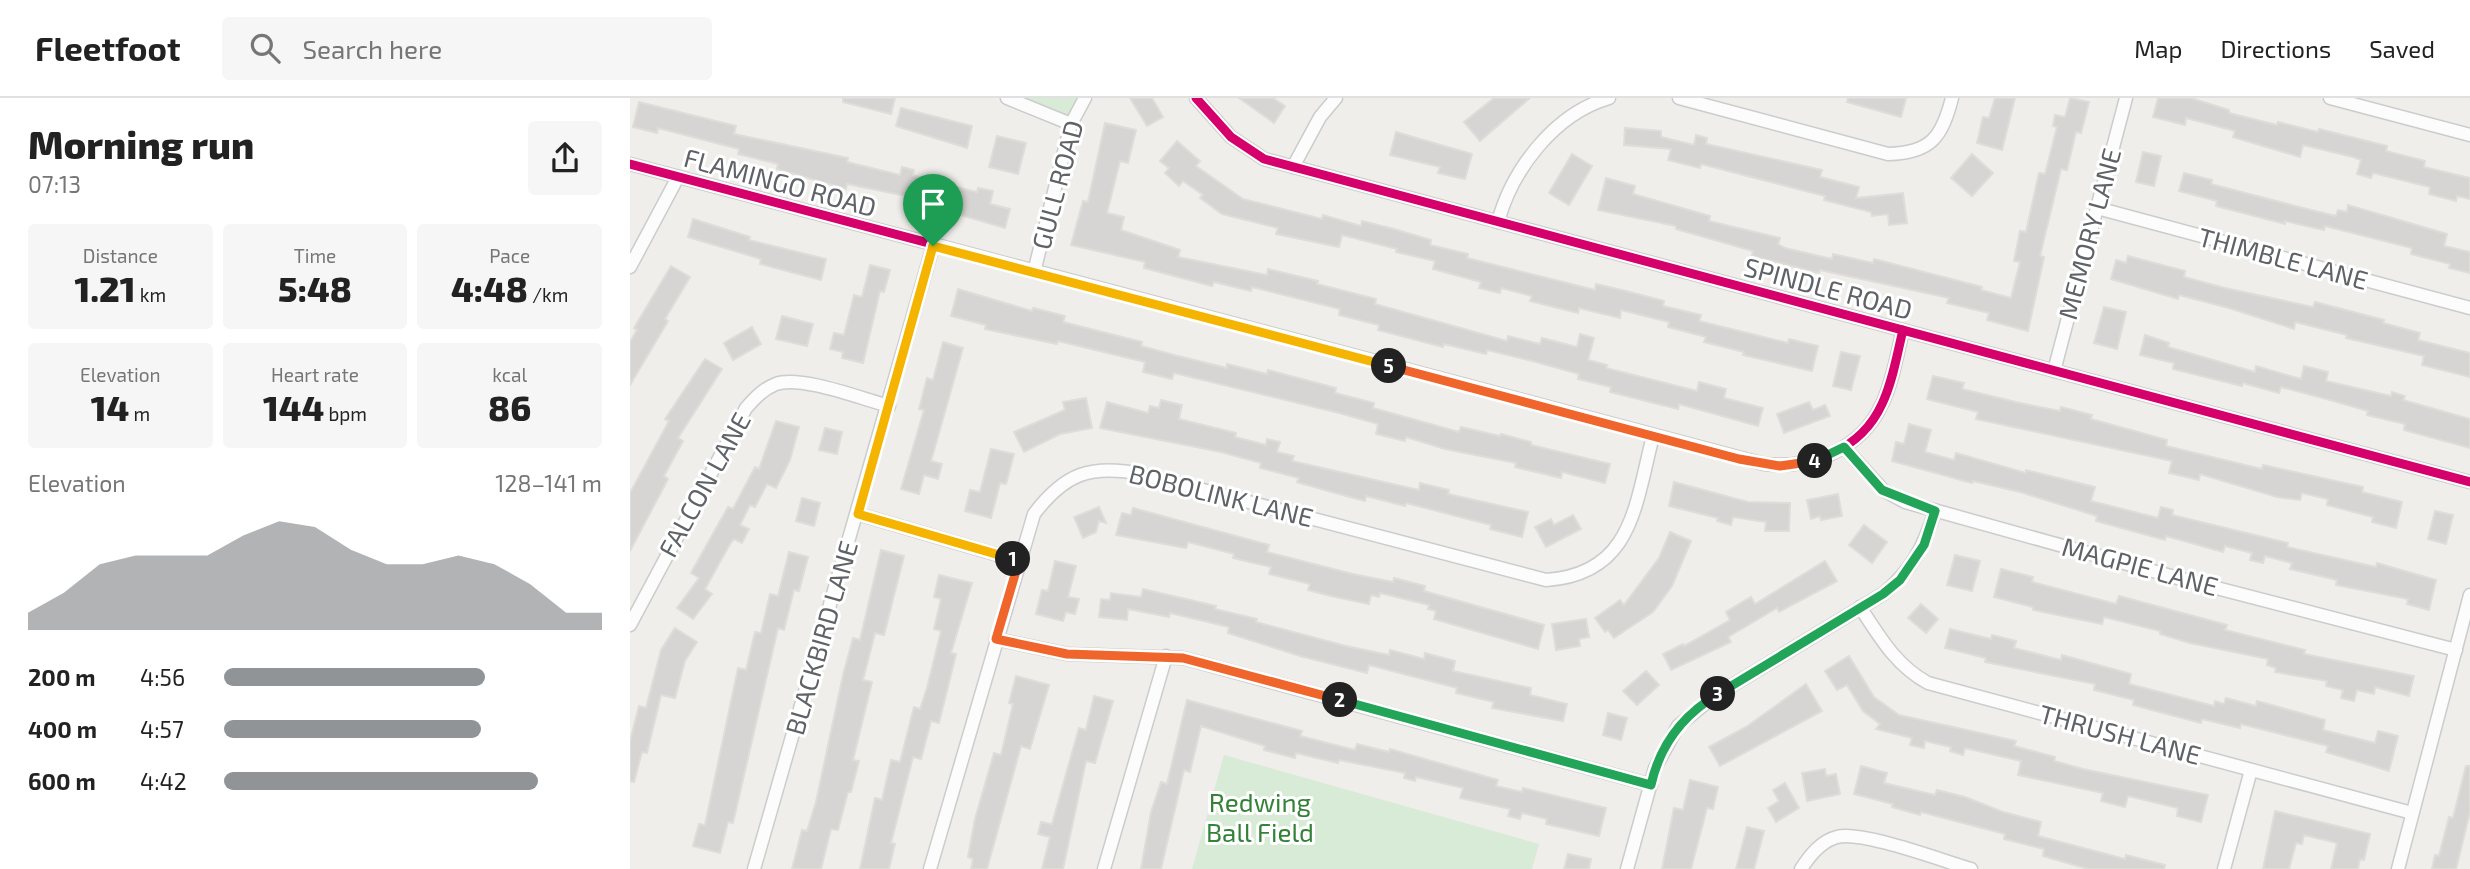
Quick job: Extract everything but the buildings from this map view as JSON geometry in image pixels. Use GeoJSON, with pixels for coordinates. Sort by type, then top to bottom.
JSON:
{"type":"FeatureCollection","features":[{"type":"Feature","properties":{"kind":"street"},"geometry":{"type":"LineString","coordinates":[[1007,98],[1071,124]]}},
{"type":"Feature","properties":{"kind":"street","name":"GULL ROAD"},"geometry":{"type":"LineString","coordinates":[[1034,272],[1071,124],[1085,98]]}},
{"type":"Feature","properties":{"kind":"street","name":"SPINDLE ROAD"},"geometry":{"type":"LineString","coordinates":[[1196,98],[1231,137],[1264,159],[2470,482]]}},
{"type":"Feature","properties":{"kind":"street"},"geometry":{"type":"LineString","coordinates":[[1293,167],[1320,117],[1336,98]]}},
{"type":"Feature","properties":{"kind":"street"},"geometry":{"type":"LineString","coordinates":[[1498,222],[1509,187],[1539,146],[1585,109],[1609,98]]}},
{"type":"Feature","properties":{"kind":"street"},"geometry":{"type":"LineString","coordinates":[[1679,98],[1888,153],[1909,153],[1935,138],[1945,124],[1952,98]]}},
{"type":"Feature","properties":{"kind":"street","name":"MEMORY LANE"},"geometry":{"type":"LineString","coordinates":[[2053,371],[2126,98]]}},
{"type":"Feature","properties":{"kind":"street"},"geometry":{"type":"LineString","coordinates":[[2330,98],[2470,135]]}},
{"type":"Feature","properties":{"kind":"street","name":"FLAMINGO ROAD"},"geometry":{"type":"LineString","coordinates":[[630,164],[1739,459],[1780,466],[1815,462],[1844,447],[1865,429],[1882,404],[1903,330]]}},
{"type":"Feature","properties":{"kind":"street"},"geometry":{"type":"LineString","coordinates":[[630,267],[678,177]]}},
{"type":"Feature","properties":{"kind":"street","name":"THIMBLE LANE"},"geometry":{"type":"LineString","coordinates":[[2097,208],[2470,309]]}},
{"type":"Feature","properties":{"kind":"street","name":"BLACKBIRD LANE"},"geometry":{"type":"LineString","coordinates":[[754,869],[889,407],[933,246]]}},
{"type":"Feature","properties":{"kind":"street","name":"FALCON LANE"},"geometry":{"type":"LineString","coordinates":[[630,625],[746,408],[761,391],[785,382],[802,383],[889,407]]}},
{"type":"Feature","properties":{"kind":"street","name":"BOBOLINK LANE"},"geometry":{"type":"LineString","coordinates":[[930,869],[1034,514],[1051,491],[1074,476],[1114,468],[1533,578],[1566,579],[1596,567],[1620,544],[1631,521],[1653,436]]}},
{"type":"Feature","properties":{"kind":"street","name":"MAGPIE LANE"},"geometry":{"type":"LineString","coordinates":[[1844,447],[1882,490],[1935,511],[2455,650]]}},
{"type":"Feature","properties":{"kind":"street"},"geometry":{"type":"LineString","coordinates":[[1627,869],[1663,749],[1695,709],[1883,594],[1910,569],[1924,545],[1935,511]]}},
{"type":"Feature","properties":{"kind":"street"},"geometry":{"type":"LineString","coordinates":[[858,514],[1019,561]]}},
{"type":"Feature","properties":{"kind":"street"},"geometry":{"type":"LineString","coordinates":[[2398,869],[2470,596]]}},
{"type":"Feature","properties":{"kind":"street","name":"THRUSH LANE"},"geometry":{"type":"LineString","coordinates":[[1860,607],[1895,658],[1928,683],[2412,813]]}},
{"type":"Feature","properties":{"kind":"street"},"geometry":{"type":"LineString","coordinates":[[996,639],[1067,654],[1166,656],[1651,785]]}},
{"type":"Feature","properties":{"kind":"street"},"geometry":{"type":"LineString","coordinates":[[1104,869],[1166,656]]}},
{"type":"Feature","properties":{"kind":"street"},"geometry":{"type":"LineString","coordinates":[[2224,869],[2251,770]]}},
{"type":"Feature","properties":{"kind":"street"},"geometry":{"type":"LineString","coordinates":[[1801,869],[1819,846],[1840,836],[1854,836],[1971,869]]}},
{"type":"Feature","properties":{"kind":"green space"},"geometry":{"type":"Polygon","coordinates":[[[1016,98],[1082,98],[1070,119],[1016,98]]]}},
{"type":"Feature","properties":{"kind":"green space","name":"Redwing Ball Field"},"geometry":{"type":"Polygon","coordinates":[[[1224,755],[1539,844],[1532,869],[1192,869],[1224,755]]]}},
{"type":"Feature","properties":{"kind":"cycle path"},"geometry":{"type":"LineString","coordinates":[[1196,98],[1231,137],[1264,159],[2470,482]]}},
{"type":"Feature","properties":{"kind":"cycle path"},"geometry":{"type":"LineString","coordinates":[[630,164],[1764,464],[1782,465],[1816,459],[1848,445],[1861,433],[1873,420],[1886,395],[1903,330]]}},
{"type":"Feature","properties":{"kind":"route"},"geometry":{"type":"LineString","coordinates":[[933,246],[1739,459],[1780,466],[1796,465],[1815,462],[1844,447],[1882,490],[1905,502],[1935,511],[1924,545],[1900,580],[1883,594],[1695,709],[1678,726],[1663,749],[1651,785],[1183,658],[1067,654],[996,639],[1019,561],[858,514],[933,246]]}}]}
